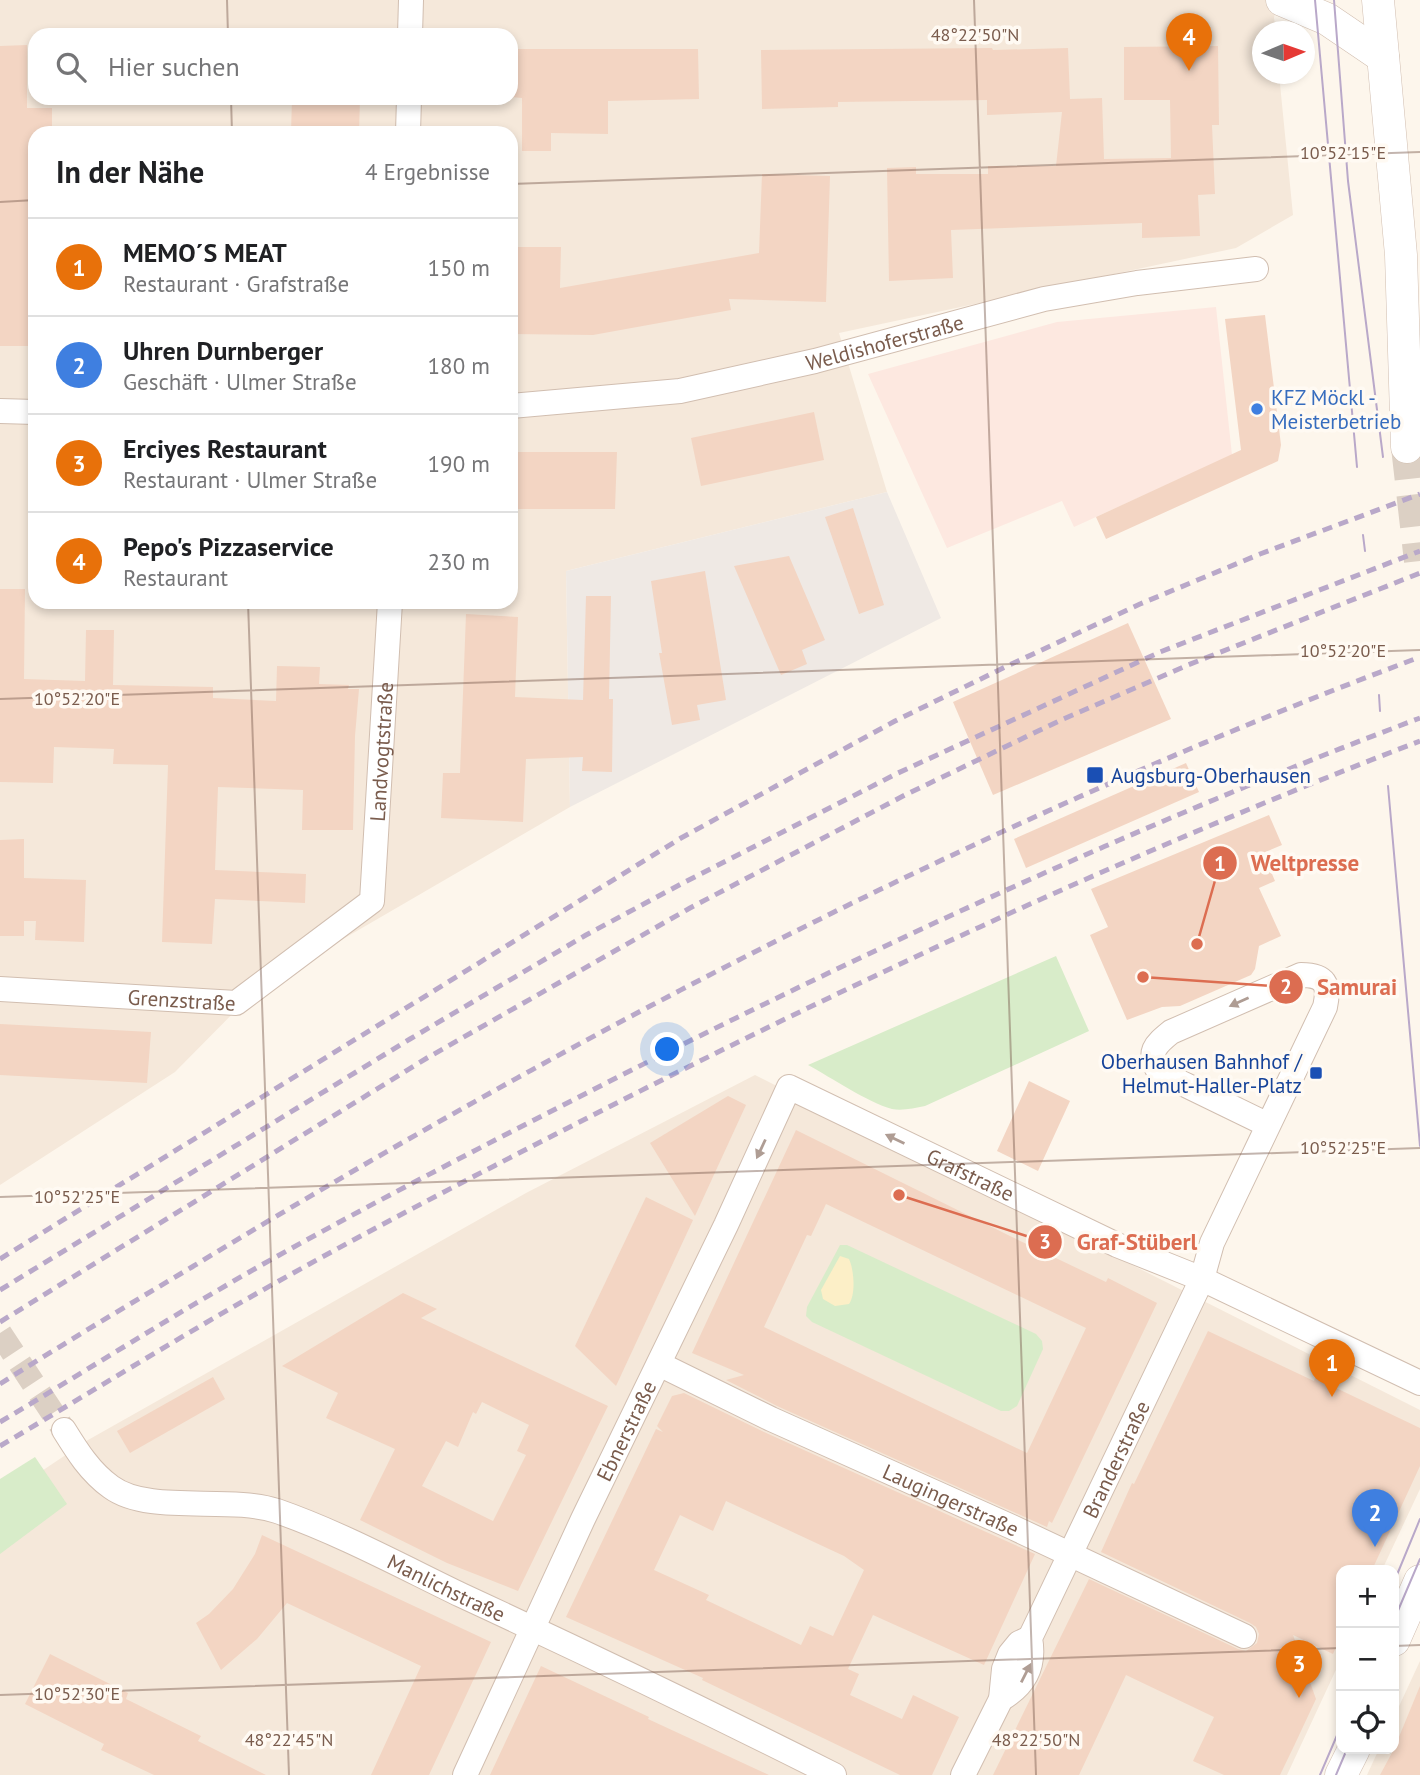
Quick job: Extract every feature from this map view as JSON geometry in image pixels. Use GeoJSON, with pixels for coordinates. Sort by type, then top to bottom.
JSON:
{"type":"FeatureCollection","features":[{"type":"Feature","properties":{"kind":"street"},"geometry":{"type":"LineString","coordinates":[[410,28],[411,0]]}},
{"type":"Feature","properties":{"kind":"street"},"geometry":{"type":"LineString","coordinates":[[1282,0],[1327,19],[1383,57]]}},
{"type":"Feature","properties":{"kind":"street"},"geometry":{"type":"LineString","coordinates":[[1378,0],[1401,255],[1407,447]]}},
{"type":"Feature","properties":{"kind":"street"},"geometry":{"type":"LineString","coordinates":[[408,126],[409,105]]}},
{"type":"Feature","properties":{"kind":"street"},"geometry":{"type":"LineString","coordinates":[[1401,255],[1420,341]]}},
{"type":"Feature","properties":{"kind":"street","name":"Weldishoferstraße"},"geometry":{"type":"LineString","coordinates":[[518,404],[680,391],[815,360],[1044,299],[1137,283],[1256,269]]}},
{"type":"Feature","properties":{"kind":"street"},"geometry":{"type":"LineString","coordinates":[[0,411],[28,412]]}},
{"type":"Feature","properties":{"kind":"street","name":"Landvogtstraße"},"geometry":{"type":"LineString","coordinates":[[372,901],[390,609]]}},
{"type":"Feature","properties":{"kind":"street","name":"Grenzstraße"},"geometry":{"type":"LineString","coordinates":[[0,989],[236,1003],[372,901]]}},
{"type":"Feature","properties":{"kind":"street","name":"Branderstraße"},"geometry":{"type":"LineString","coordinates":[[963,1775],[1001,1699],[1012,1693],[1023,1681],[1031,1663],[1030,1638],[1202,1279],[1212,1242],[1325,1007],[1328,992],[1324,981],[1314,975],[1301,975],[1171,1032],[1158,1042],[1153,1052],[1153,1062],[1159,1072],[1268,1125]]}},
{"type":"Feature","properties":{"kind":"street","name":"Grafstraße"},"geometry":{"type":"LineString","coordinates":[[789,1087],[1116,1245],[1202,1279],[1420,1383]]}},
{"type":"Feature","properties":{"kind":"street","name":"Ebnerstraße"},"geometry":{"type":"LineString","coordinates":[[465,1775],[789,1087]]}},
{"type":"Feature","properties":{"kind":"street","name":"Laugingerstraße"},"geometry":{"type":"LineString","coordinates":[[659,1364],[771,1419],[1244,1636]]}},
{"type":"Feature","properties":{"kind":"street","name":"Manlichstraße"},"geometry":{"type":"LineString","coordinates":[[64,1430],[85,1463],[112,1489],[153,1501],[232,1503],[275,1510],[532,1628],[834,1775]]}},
{"type":"Feature","properties":{"kind":"street"},"geometry":{"type":"LineString","coordinates":[[1399,1629],[1420,1581]]}},
{"type":"Feature","properties":{"kind":"street"},"geometry":{"type":"LineString","coordinates":[[1341,1775],[1352,1754]]}},
{"type":"Feature","properties":{"kind":"shaded area"},"geometry":{"type":"Polygon","coordinates":[[[0,0],[1277,0],[1274,21],[1252,21],[1252,84],[1280,84],[1293,215],[1236,248],[839,333],[887,492],[566,571],[570,807],[257,989],[175,1072],[0,1185],[0,0]]]}},
{"type":"Feature","properties":{"kind":"shaded area"},"geometry":{"type":"Polygon","coordinates":[[[1216,307],[1232,455],[1074,527],[1062,501],[947,548],[868,374],[1057,322],[1216,307]]]}},
{"type":"Feature","properties":{"kind":"shaded area"},"geometry":{"type":"Polygon","coordinates":[[[887,492],[941,618],[570,807],[566,571],[887,492]]]}},
{"type":"Feature","properties":{"kind":"shaded area"},"geometry":{"type":"Polygon","coordinates":[[[755,1075],[1420,1410],[1420,1489],[1384,1565],[1336,1565],[1336,1670],[1287,1775],[0,1775],[0,1499],[88,1440],[526,1193],[755,1075]]]}},
{"type":"Feature","properties":{"kind":"shaded area"},"geometry":{"type":"Polygon","coordinates":[[[1420,1661],[1420,1775],[1367,1775],[1377,1754],[1399,1754],[1399,1706],[1420,1661]]]}},
{"type":"Feature","properties":{"kind":"green space"},"geometry":{"type":"Polygon","coordinates":[[[1056,956],[1089,1031],[925,1106],[900,1110],[882,1106],[808,1065],[1056,956]]]}},
{"type":"Feature","properties":{"kind":"green space"},"geometry":{"type":"Polygon","coordinates":[[[840,1245],[847,1245],[1036,1334],[1042,1341],[1043,1349],[1017,1406],[1009,1411],[1001,1411],[812,1322],[806,1316],[807,1307],[840,1245]]]}},
{"type":"Feature","properties":{"kind":"green space"},"geometry":{"type":"Polygon","coordinates":[[[35,1457],[67,1504],[0,1554],[0,1479],[35,1457]]]}},
{"type":"Feature","properties":{"kind":"sand"},"geometry":{"type":"Polygon","coordinates":[[[840,1256],[849,1259],[853,1288],[849,1304],[835,1306],[823,1299],[821,1290],[840,1256]]]}},
{"type":"Feature","properties":{"kind":"building"},"geometry":{"type":"Polygon","coordinates":[[[27,45],[27,108],[52,108],[52,126],[28,126],[28,346],[0,346],[0,46],[27,45]]]}},
{"type":"Feature","properties":{"kind":"building"},"geometry":{"type":"Polygon","coordinates":[[[1218,46],[1219,125],[1212,125],[1215,194],[1198,195],[1200,236],[1142,238],[1142,223],[951,230],[953,278],[889,281],[887,168],[916,167],[916,174],[988,174],[988,166],[1056,166],[1062,112],[987,115],[987,100],[838,102],[838,107],[762,109],[761,50],[1068,48],[1070,99],[1102,98],[1104,159],[1171,158],[1170,100],[1124,100],[1124,47],[1218,46]]]}},
{"type":"Feature","properties":{"kind":"building"},"geometry":{"type":"Polygon","coordinates":[[[518,49],[698,49],[699,99],[608,101],[608,134],[551,133],[551,151],[522,151],[522,98],[518,98],[518,49]]]}},
{"type":"Feature","properties":{"kind":"building"},"geometry":{"type":"Polygon","coordinates":[[[292,105],[360,105],[359,126],[291,126],[292,105]]]}},
{"type":"Feature","properties":{"kind":"building"},"geometry":{"type":"Polygon","coordinates":[[[762,174],[830,176],[826,302],[729,299],[731,310],[593,335],[518,334],[518,247],[561,247],[560,288],[759,253],[762,174]]]}},
{"type":"Feature","properties":{"kind":"building"},"geometry":{"type":"Polygon","coordinates":[[[1265,315],[1281,445],[1278,461],[1106,539],[1096,517],[1241,450],[1225,319],[1265,315]]]}},
{"type":"Feature","properties":{"kind":"building"},"geometry":{"type":"Polygon","coordinates":[[[814,412],[824,460],[701,486],[691,438],[814,412]]]}},
{"type":"Feature","properties":{"kind":"building"},"geometry":{"type":"Polygon","coordinates":[[[518,452],[617,452],[615,509],[518,509],[518,452]]]}},
{"type":"Feature","properties":{"kind":"building"},"geometry":{"type":"Polygon","coordinates":[[[853,508],[884,605],[859,614],[825,517],[853,508]]]}},
{"type":"Feature","properties":{"kind":"building"},"geometry":{"type":"Polygon","coordinates":[[[789,556],[825,640],[802,650],[807,664],[781,675],[734,566],[789,556]]]}},
{"type":"Feature","properties":{"kind":"building"},"geometry":{"type":"Polygon","coordinates":[[[705,571],[726,700],[697,705],[700,720],[672,725],[659,653],[662,653],[651,581],[705,571]]]}},
{"type":"Feature","properties":{"kind":"building"},"geometry":{"type":"Polygon","coordinates":[[[0,589],[25,589],[24,679],[85,681],[86,630],[114,630],[113,685],[213,687],[213,698],[276,701],[277,666],[320,667],[319,684],[349,685],[348,689],[359,689],[353,830],[302,830],[303,790],[218,787],[215,870],[306,874],[305,903],[215,899],[212,944],[162,942],[168,765],[113,764],[114,749],[54,747],[53,783],[0,782],[0,589]]]}},
{"type":"Feature","properties":{"kind":"building"},"geometry":{"type":"Polygon","coordinates":[[[586,596],[611,596],[609,699],[613,699],[612,772],[582,771],[583,757],[526,759],[523,822],[441,818],[443,773],[460,773],[466,614],[518,617],[515,697],[583,700],[586,596]]]}},
{"type":"Feature","properties":{"kind":"building"},"geometry":{"type":"Polygon","coordinates":[[[1128,623],[1171,719],[993,795],[953,702],[1128,623]]]}},
{"type":"Feature","properties":{"kind":"building"},"geometry":{"type":"Polygon","coordinates":[[[1186,763],[1199,792],[1026,868],[1014,839],[1186,763]]]}},
{"type":"Feature","properties":{"kind":"building"},"geometry":{"type":"Polygon","coordinates":[[[1269,815],[1282,845],[1263,853],[1275,881],[1259,888],[1281,936],[1259,946],[1255,969],[1251,975],[1180,1006],[1162,1007],[1127,1020],[1090,935],[1108,927],[1091,889],[1269,815]]]}},
{"type":"Feature","properties":{"kind":"building"},"geometry":{"type":"Polygon","coordinates":[[[24,839],[24,878],[86,880],[84,942],[35,940],[36,921],[24,921],[24,936],[0,936],[0,840],[24,839]]]}},
{"type":"Feature","properties":{"kind":"building"},"geometry":{"type":"Polygon","coordinates":[[[0,1024],[151,1032],[147,1083],[0,1075],[0,1024]]]}},
{"type":"Feature","properties":{"kind":"building"},"geometry":{"type":"Polygon","coordinates":[[[1029,1081],[1070,1101],[1038,1171],[997,1151],[1029,1081]]]}},
{"type":"Feature","properties":{"kind":"building"},"geometry":{"type":"Polygon","coordinates":[[[728,1096],[746,1105],[695,1216],[650,1143],[728,1096]]]}},
{"type":"Feature","properties":{"kind":"building"},"geometry":{"type":"Polygon","coordinates":[[[796,1130],[1010,1236],[1106,1282],[1108,1278],[1157,1303],[1052,1523],[1049,1521],[1047,1527],[777,1406],[726,1380],[744,1375],[692,1353],[796,1130]],[[826,1204],[811,1236],[807,1235],[764,1327],[1027,1453],[1086,1328],[826,1204]]]}},
{"type":"Feature","properties":{"kind":"building"},"geometry":{"type":"Polygon","coordinates":[[[646,1197],[693,1220],[616,1386],[575,1346],[646,1197]]]}},
{"type":"Feature","properties":{"kind":"building"},"geometry":{"type":"Polygon","coordinates":[[[403,1293],[437,1309],[421,1318],[608,1406],[518,1591],[447,1563],[360,1520],[395,1449],[326,1418],[338,1393],[282,1366],[403,1293]],[[482,1402],[476,1414],[473,1412],[458,1447],[446,1441],[422,1486],[493,1521],[526,1455],[517,1451],[529,1425],[482,1402]]]}},
{"type":"Feature","properties":{"kind":"building"},"geometry":{"type":"Polygon","coordinates":[[[1208,1331],[1420,1428],[1420,1466],[1374,1565],[1336,1565],[1336,1647],[1333,1654],[1293,1635],[1316,1699],[1280,1775],[1224,1775],[1193,1761],[1214,1717],[1126,1675],[1079,1775],[993,1775],[1089,1579],[1238,1649],[1246,1651],[1257,1643],[1259,1634],[1256,1627],[1250,1623],[1101,1552],[1132,1483],[1134,1484],[1208,1331]]]}},
{"type":"Feature","properties":{"kind":"building"},"geometry":{"type":"Polygon","coordinates":[[[213,1377],[225,1399],[130,1453],[117,1431],[213,1377]]]}},
{"type":"Feature","properties":{"kind":"building"},"geometry":{"type":"Polygon","coordinates":[[[684,1393],[1035,1554],[984,1665],[873,1615],[848,1669],[859,1674],[850,1695],[902,1719],[913,1695],[959,1717],[932,1775],[900,1775],[702,1680],[703,1678],[566,1617],[656,1429],[663,1432],[657,1426],[672,1396],[684,1393]],[[726,1501],[713,1531],[680,1515],[654,1570],[709,1595],[706,1600],[801,1645],[810,1626],[833,1636],[864,1570],[844,1556],[726,1501]]]}},
{"type":"Feature","properties":{"kind":"building"},"geometry":{"type":"Polygon","coordinates":[[[262,1535],[491,1642],[429,1775],[371,1775],[421,1666],[287,1603],[257,1639],[221,1670],[196,1623],[209,1614],[233,1589],[255,1554],[262,1535]]]}},
{"type":"Feature","properties":{"kind":"building"},"geometry":{"type":"Polygon","coordinates":[[[50,1654],[128,1693],[126,1699],[201,1736],[198,1741],[266,1775],[154,1775],[101,1750],[104,1744],[25,1704],[50,1654]]]}},
{"type":"Feature","properties":{"kind":"building"},"geometry":{"type":"Polygon","coordinates":[[[541,1666],[649,1717],[648,1719],[769,1775],[490,1775],[541,1666]]]}},
{"type":"Feature","properties":{"kind":"building"},"geometry":{"type":"Polygon","coordinates":[[[1420,1686],[1420,1775],[1380,1775],[1391,1754],[1399,1754],[1399,1737],[1420,1686]]]}},
{"type":"Feature","properties":{"kind":"tunnel"},"geometry":{"type":"LineString","coordinates":[[1407,447],[1420,561]]}},
{"type":"Feature","properties":{"kind":"tunnel"},"geometry":{"type":"LineString","coordinates":[[0,1333],[64,1430]]}},
{"type":"Feature","properties":{"kind":"tram line"},"geometry":{"type":"LineString","coordinates":[[1315,0],[1357,467]]}},
{"type":"Feature","properties":{"kind":"tram line"},"geometry":{"type":"LineString","coordinates":[[1334,0],[1348,181],[1383,457]]}},
{"type":"Feature","properties":{"kind":"tram line"},"geometry":{"type":"LineString","coordinates":[[1363,535],[1365,551]]}},
{"type":"Feature","properties":{"kind":"tram line"},"geometry":{"type":"LineString","coordinates":[[1379,695],[1380,711]]}},
{"type":"Feature","properties":{"kind":"tram line"},"geometry":{"type":"LineString","coordinates":[[1388,786],[1420,1146]]}},
{"type":"Feature","properties":{"kind":"tram line"},"geometry":{"type":"LineString","coordinates":[[1399,1570],[1420,1519]]}},
{"type":"Feature","properties":{"kind":"tram line"},"geometry":{"type":"LineString","coordinates":[[1399,1608],[1420,1559]]}},
{"type":"Feature","properties":{"kind":"tram line"},"geometry":{"type":"LineString","coordinates":[[1320,1775],[1336,1738]]}},
{"type":"Feature","properties":{"kind":"tram line"},"geometry":{"type":"LineString","coordinates":[[1336,1775],[1345,1754]]}},
{"type":"Feature","properties":{"kind":"railway"},"geometry":{"type":"LineString","coordinates":[[0,1259],[681,838],[895,721],[1140,604],[1260,554],[1420,494]]}},
{"type":"Feature","properties":{"kind":"railway"},"geometry":{"type":"LineString","coordinates":[[0,1290],[410,1039],[586,935],[681,884],[898,773],[1160,652],[1420,551]]}},
{"type":"Feature","properties":{"kind":"railway"},"geometry":{"type":"LineString","coordinates":[[0,1322],[427,1058],[690,908],[905,795],[1061,720],[1188,665],[1420,573]]}},
{"type":"Feature","properties":{"kind":"railway"},"geometry":{"type":"LineString","coordinates":[[0,1384],[339,1179],[639,1012],[792,933],[946,858],[1102,787],[1260,720],[1420,657]]}},
{"type":"Feature","properties":{"kind":"railway"},"geometry":{"type":"LineString","coordinates":[[0,1422],[274,1258],[485,1145],[711,1030],[911,934],[1113,843],[1420,718]]}},
{"type":"Feature","properties":{"kind":"railway"},"geometry":{"type":"LineString","coordinates":[[0,1446],[324,1256],[700,1061],[902,963],[1107,870],[1315,782],[1420,741]]}},
{"type":"Feature","properties":{"kind":"place","name":"Pepo's Pizzaservice"},"geometry":{"type":"Point","coordinates":[1189,71]}},
{"type":"Feature","properties":{"kind":"place","name":"KFZ Möckl - Meisterbetrieb"},"geometry":{"type":"Point","coordinates":[1257,409]}},
{"type":"Feature","properties":{"kind":"place","name":"Augsburg-Oberhausen"},"geometry":{"type":"Point","coordinates":[1095,775]}},
{"type":"Feature","properties":{"kind":"place","name":"Weltpresse"},"geometry":{"type":"Point","coordinates":[1197,944]}},
{"type":"Feature","properties":{"kind":"place","name":"Samurai"},"geometry":{"type":"Point","coordinates":[1143,977]}},
{"type":"Feature","properties":{"kind":"place","name":"Oberhausen Bahnhof / Helmut-Haller-Platz"},"geometry":{"type":"Point","coordinates":[1316,1073]}},
{"type":"Feature","properties":{"kind":"place","name":"Graf-Stüberl"},"geometry":{"type":"Point","coordinates":[899,1195]}},
{"type":"Feature","properties":{"kind":"place","name":"MEMO´S MEAT"},"geometry":{"type":"Point","coordinates":[1332,1397]}},
{"type":"Feature","properties":{"kind":"place","name":"Uhren Durnberger"},"geometry":{"type":"Point","coordinates":[1375,1547]}},
{"type":"Feature","properties":{"kind":"place","name":"Erciyes Restaurant"},"geometry":{"type":"Point","coordinates":[1299,1698]}}]}
